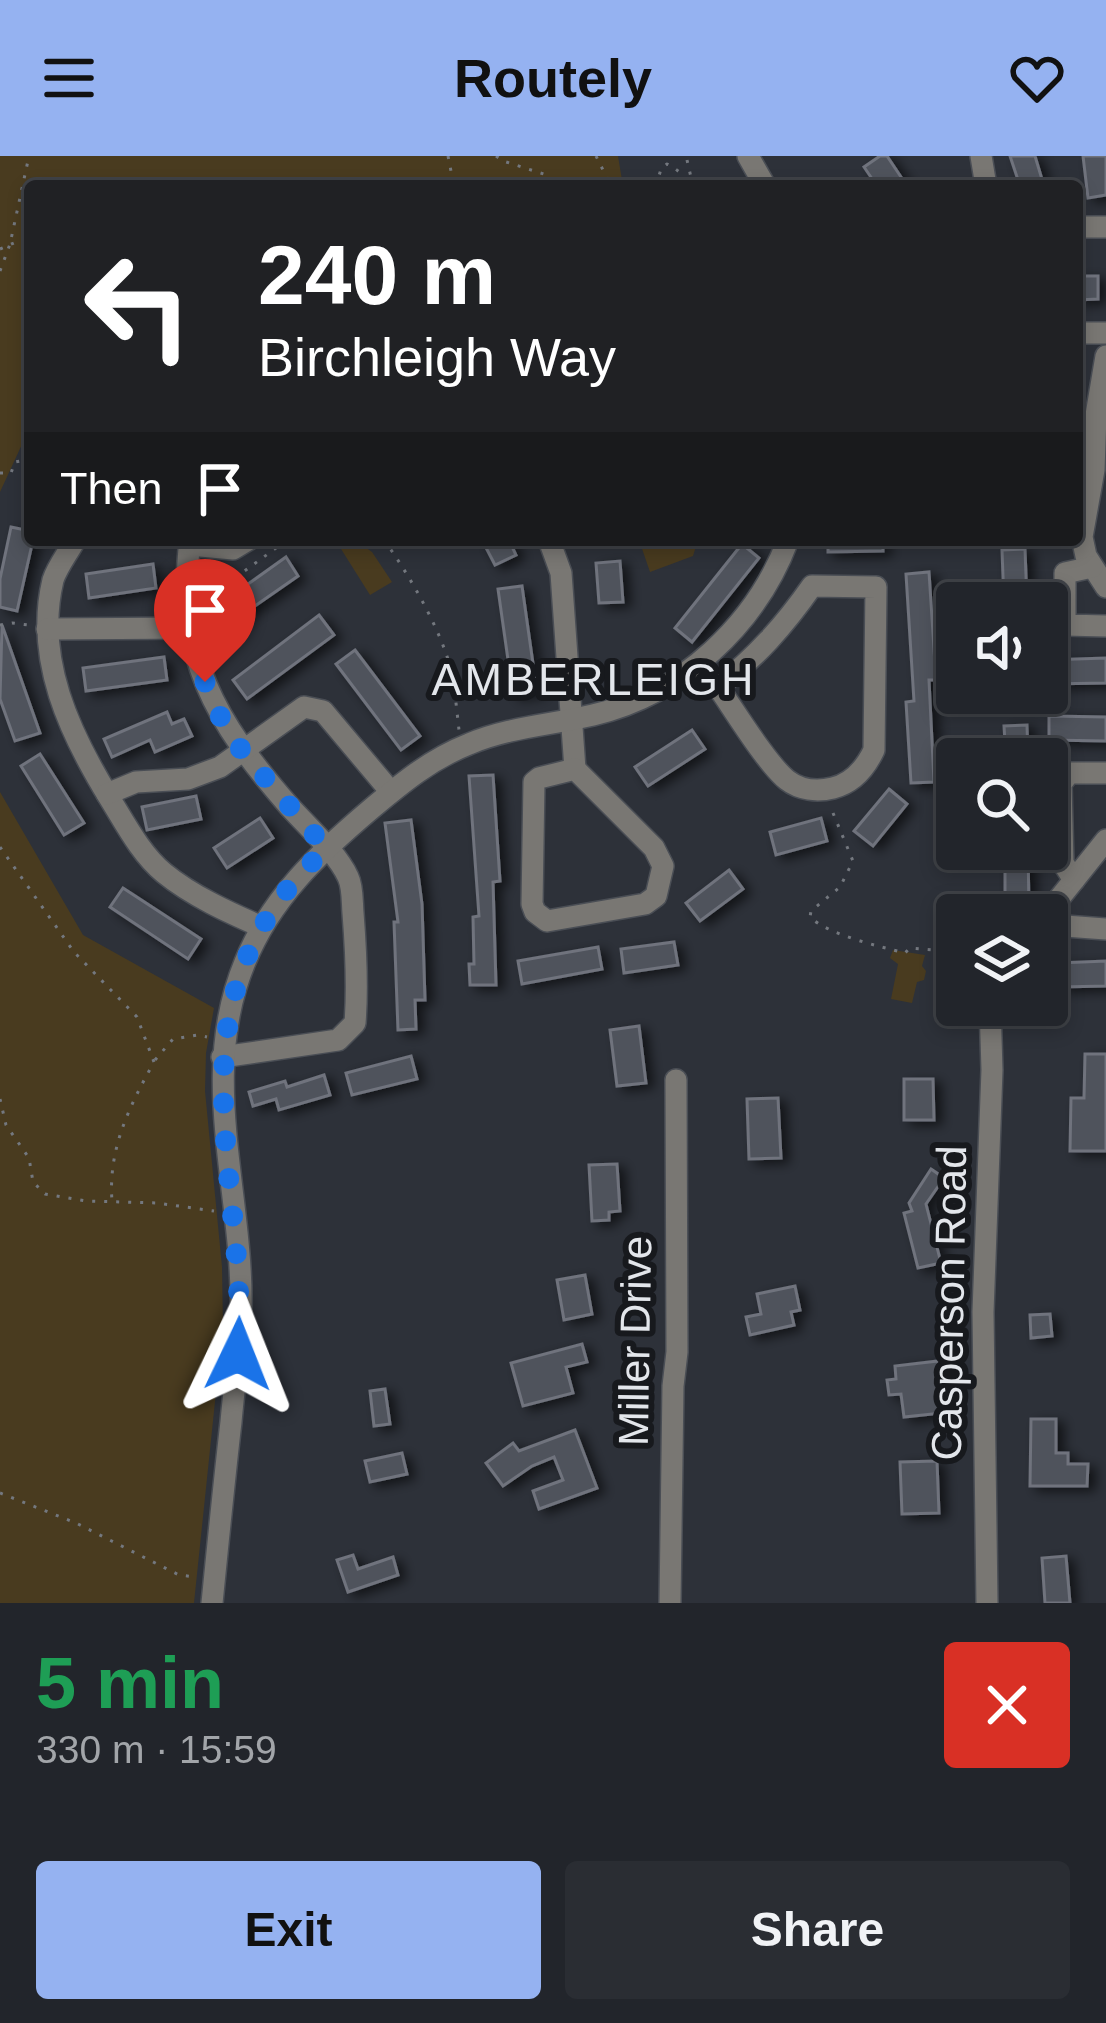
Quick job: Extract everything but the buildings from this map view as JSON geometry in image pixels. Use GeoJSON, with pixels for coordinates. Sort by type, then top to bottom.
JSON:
{"type":"FeatureCollection","features":[{"type":"Feature","properties":{"kind":"street"},"geometry":{"type":"LineString","coordinates":[[1083,514],[1086,469],[1101,428],[1106,356]]}},
{"type":"Feature","properties":{"kind":"street"},"geometry":{"type":"LineString","coordinates":[[1083,536],[1086,556],[1102,582]]}},
{"type":"Feature","properties":{"kind":"street"},"geometry":{"type":"LineString","coordinates":[[71,546],[53,577],[47,628],[50,666],[71,730],[148,857],[165,874],[262,927]]}},
{"type":"Feature","properties":{"kind":"street"},"geometry":{"type":"LineString","coordinates":[[190,546],[191,628],[205,682],[242,751],[350,879],[358,984],[355,1023],[338,1040],[221,1049]]}},
{"type":"Feature","properties":{"kind":"street"},"geometry":{"type":"LineString","coordinates":[[551,546],[561,573],[575,769],[654,848],[663,866],[656,896],[646,904],[547,921],[532,904],[533,787],[539,778],[575,769]]}},
{"type":"Feature","properties":{"kind":"street"},"geometry":{"type":"LineString","coordinates":[[212,1603],[241,1310],[221,1049],[235,987],[262,927],[298,876],[326,848],[420,769],[472,742],[627,705],[673,681],[719,646],[746,616],[785,546]]}},
{"type":"Feature","properties":{"kind":"street"},"geometry":{"type":"LineString","coordinates":[[1102,582],[1065,574],[1066,625],[1106,626]]}},
{"type":"Feature","properties":{"kind":"street"},"geometry":{"type":"LineString","coordinates":[[812,586],[877,586],[874,750],[861,772],[847,783],[818,790],[788,782],[718,687],[771,640],[812,586]]}},
{"type":"Feature","properties":{"kind":"street"},"geometry":{"type":"LineString","coordinates":[[746,616],[771,640]]}},
{"type":"Feature","properties":{"kind":"street"},"geometry":{"type":"LineString","coordinates":[[47,628],[191,628]]}},
{"type":"Feature","properties":{"kind":"street"},"geometry":{"type":"LineString","coordinates":[[106,794],[136,782],[188,779],[220,767],[304,707],[322,711],[391,792]]}},
{"type":"Feature","properties":{"kind":"street"},"geometry":{"type":"LineString","coordinates":[[1074,880],[1063,863],[1061,784],[1069,773],[1106,773]]}},
{"type":"Feature","properties":{"kind":"street"},"geometry":{"type":"LineString","coordinates":[[1064,894],[1106,840]]}},
{"type":"Feature","properties":{"kind":"street"},"geometry":{"type":"LineString","coordinates":[[1068,926],[1106,929]]}},
{"type":"Feature","properties":{"kind":"street","name":"Casperson Road"},"geometry":{"type":"LineString","coordinates":[[987,1603],[983,1312],[990,1026]]}},
{"type":"Feature","properties":{"kind":"street","name":"Miller Drive"},"geometry":{"type":"LineString","coordinates":[[670,1603],[677,1352],[676,1080]]}},
{"type":"Feature","properties":{"kind":"path"},"geometry":{"type":"LineString","coordinates":[[0,271],[29,156]]}},
{"type":"Feature","properties":{"kind":"path"},"geometry":{"type":"LineString","coordinates":[[496,156],[552,180]]}},
{"type":"Feature","properties":{"kind":"path"},"geometry":{"type":"LineString","coordinates":[[686,160],[689,180]]}},
{"type":"Feature","properties":{"kind":"path"},"geometry":{"type":"LineString","coordinates":[[658,180],[667,164],[687,180]]}},
{"type":"Feature","properties":{"kind":"path"},"geometry":{"type":"LineString","coordinates":[[0,249],[24,238]]}},
{"type":"Feature","properties":{"kind":"path"},"geometry":{"type":"LineString","coordinates":[[0,473],[10,473],[15,463],[24,461]]}},
{"type":"Feature","properties":{"kind":"path"},"geometry":{"type":"LineString","coordinates":[[201,602],[278,546]]}},
{"type":"Feature","properties":{"kind":"path"},"geometry":{"type":"LineString","coordinates":[[388,546],[406,571],[446,656],[460,732]]}},
{"type":"Feature","properties":{"kind":"path"},"geometry":{"type":"LineString","coordinates":[[0,625],[11,622],[47,628]]}},
{"type":"Feature","properties":{"kind":"path"},"geometry":{"type":"LineString","coordinates":[[833,813],[854,861],[840,887],[811,910],[812,922],[905,953],[910,948],[936,949]]}},
{"type":"Feature","properties":{"kind":"path"},"geometry":{"type":"LineString","coordinates":[[0,847],[74,952],[137,1017],[152,1065]]}},
{"type":"Feature","properties":{"kind":"path"},"geometry":{"type":"LineString","coordinates":[[112,1201],[110,1176],[119,1132],[152,1065],[173,1039],[198,1035],[221,1049]]}},
{"type":"Feature","properties":{"kind":"path"},"geometry":{"type":"LineString","coordinates":[[0,1099],[3,1127],[29,1158],[33,1182],[45,1194],[86,1201],[157,1202],[233,1214]]}},
{"type":"Feature","properties":{"kind":"path"},"geometry":{"type":"LineString","coordinates":[[0,1493],[76,1523],[179,1575],[214,1580]]}},
{"type":"Feature","properties":{"kind":"shaded area"},"geometry":{"type":"Polygon","coordinates":[[[0,156],[618,156],[622,180],[24,180],[24,440],[0,492],[0,156]]]}},
{"type":"Feature","properties":{"kind":"shaded area"},"geometry":{"type":"Polygon","coordinates":[[[339,546],[364,546],[392,582],[370,595],[339,546]]]}},
{"type":"Feature","properties":{"kind":"shaded area"},"geometry":{"type":"Polygon","coordinates":[[[641,546],[696,546],[693,556],[650,572],[641,546]]]}},
{"type":"Feature","properties":{"kind":"shaded area"},"geometry":{"type":"Polygon","coordinates":[[[0,792],[83,935],[214,1008],[205,1091],[223,1325],[194,1603],[0,1603],[0,792]]]}},
{"type":"Feature","properties":{"kind":"shaded area"},"geometry":{"type":"Polygon","coordinates":[[[893,950],[925,955],[924,980],[917,982],[912,1003],[891,999],[898,964],[890,958],[893,950]]]}},
{"type":"Feature","properties":{"kind":"district","name":"AMBERLEIGH"},"geometry":{"type":"Point","coordinates":[594,679]}},
{"type":"Feature","properties":{"kind":"route"},"geometry":{"type":"LineString","coordinates":[[205,682],[242,751],[326,848],[298,876],[262,927],[235,987],[223,1043],[222,1102],[241,1310],[238,1354]]}}]}
